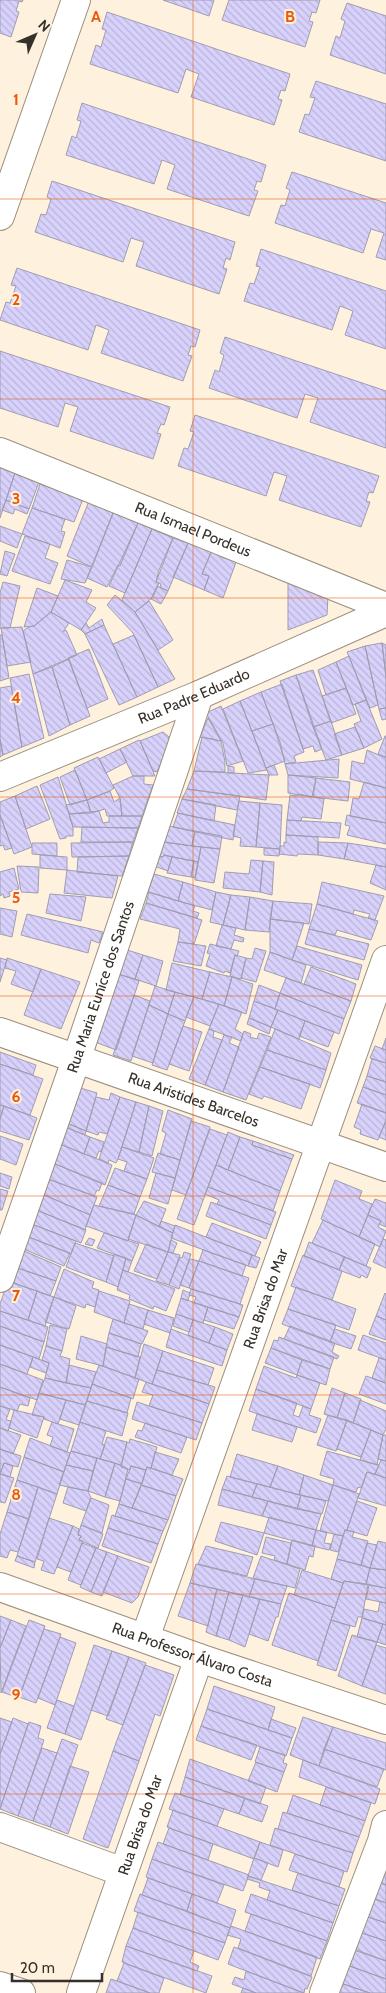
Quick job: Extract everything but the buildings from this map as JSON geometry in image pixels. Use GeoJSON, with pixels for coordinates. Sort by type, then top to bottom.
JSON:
{"type":"FeatureCollection","features":[{"type":"Feature","properties":{"kind":"street"},"geometry":{"type":"LineString","coordinates":[[0,216],[76,0]]}},
{"type":"Feature","properties":{"kind":"street","name":"Rua Ismael Pordeus"},"geometry":{"type":"LineString","coordinates":[[0,452],[386,607]]}},
{"type":"Feature","properties":{"kind":"street","name":"Rua Padre Eduardo"},"geometry":{"type":"LineString","coordinates":[[0,777],[198,695],[386,612]]}},
{"type":"Feature","properties":{"kind":"street","name":"Rua Maria Euníce dos Santos"},"geometry":{"type":"LineString","coordinates":[[0,1278],[76,1060],[198,695]]}},
{"type":"Feature","properties":{"kind":"street","name":"Rua Brisa do Mar"},"geometry":{"type":"LineString","coordinates":[[145,1638],[386,960]]}},
{"type":"Feature","properties":{"kind":"street","name":"Rua Aristides Barcelos"},"geometry":{"type":"LineString","coordinates":[[0,1032],[386,1167]]}},
{"type":"Feature","properties":{"kind":"street","name":"Rua Professor Álvaro Costa"},"geometry":{"type":"LineString","coordinates":[[0,1587],[199,1658],[386,1720]]}},
{"type":"Feature","properties":{"kind":"street","name":"Rua Brisa do Mar"},"geometry":{"type":"LineString","coordinates":[[81,1993],[199,1658]]}},
{"type":"Feature","properties":{"kind":"street"},"geometry":{"type":"LineString","coordinates":[[324,1993],[382,1841],[386,1825]]}},
{"type":"Feature","properties":{"kind":"street"},"geometry":{"type":"LineString","coordinates":[[0,1828],[123,1872]]}},
{"type":"Feature","properties":{"kind":"street"},"geometry":{"type":"LineString","coordinates":[[0,1986],[21,1993]]}}]}
